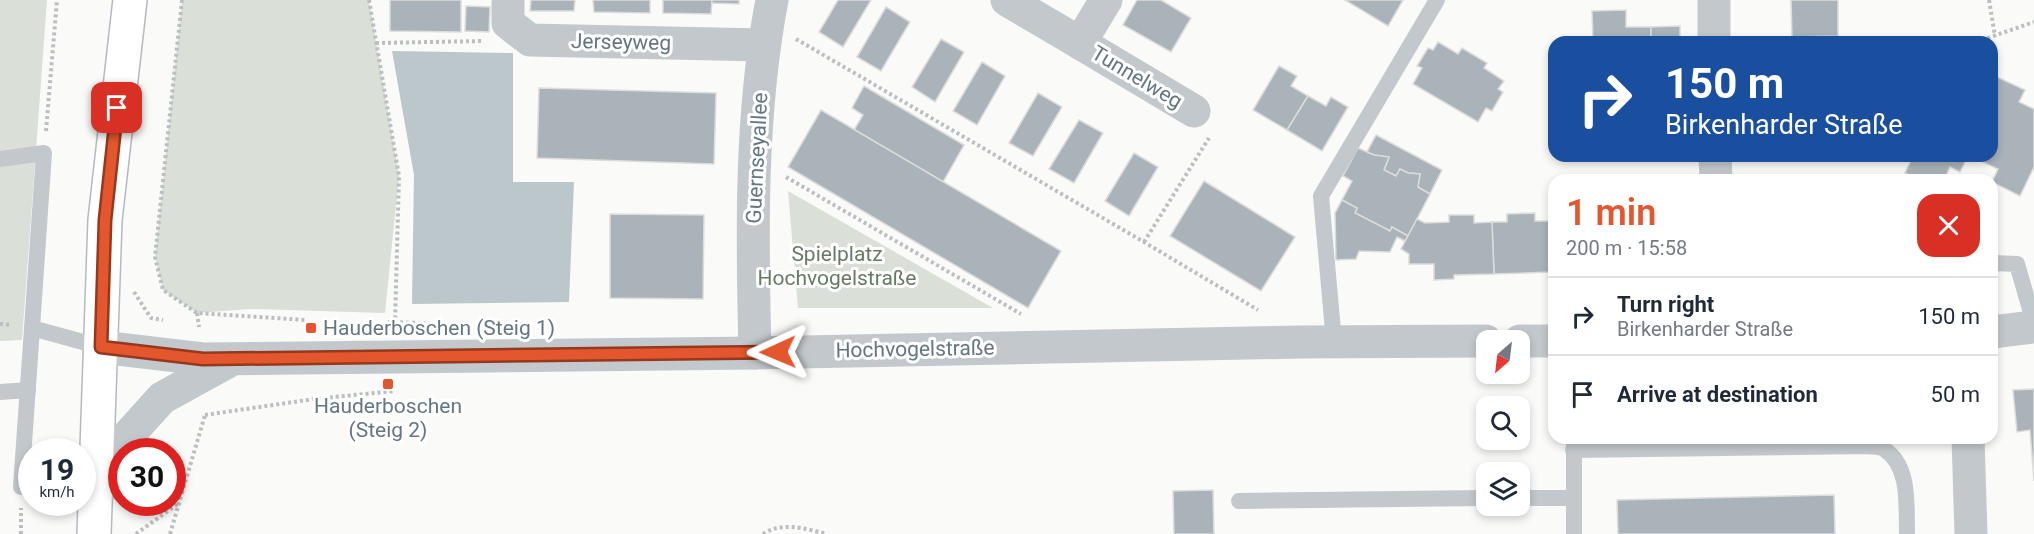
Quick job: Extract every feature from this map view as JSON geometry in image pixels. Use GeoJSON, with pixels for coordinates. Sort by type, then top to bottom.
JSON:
{"type":"FeatureCollection","features":[{"type":"Feature","properties":{"kind":"main road"},"geometry":{"type":"LineString","coordinates":[[94,534],[105,220],[130,0]]}},
{"type":"Feature","properties":{"kind":"street"},"geometry":{"type":"LineString","coordinates":[[508,0],[508,23],[530,40]]}},
{"type":"Feature","properties":{"kind":"street","name":"Guernseyallee"},"geometry":{"type":"LineString","coordinates":[[754,353],[754,185],[776,40],[772,0]]}},
{"type":"Feature","properties":{"kind":"street","name":"Tunnelweg"},"geometry":{"type":"LineString","coordinates":[[1007,0],[1194,111]]}},
{"type":"Feature","properties":{"kind":"street","name":"Tunnelweg"},"geometry":{"type":"LineString","coordinates":[[1080,43],[1106,0]]}},
{"type":"Feature","properties":{"kind":"street"},"geometry":{"type":"LineString","coordinates":[[1714,0],[1714,36]]}},
{"type":"Feature","properties":{"kind":"street","name":"Jerseyweg"},"geometry":{"type":"LineString","coordinates":[[530,40],[776,40]]}},
{"type":"Feature","properties":{"kind":"street"},"geometry":{"type":"LineString","coordinates":[[1998,331],[2034,325]]}},
{"type":"Feature","properties":{"kind":"street","name":"Hochvogelstraße"},"geometry":{"type":"LineString","coordinates":[[101,347],[203,359],[1476,341]]}},
{"type":"Feature","properties":{"kind":"street"},"geometry":{"type":"LineString","coordinates":[[1530,341],[1548,341]]}},
{"type":"Feature","properties":{"kind":"street","name":"Hochvogelstraße"},"geometry":{"type":"LineString","coordinates":[[97,496],[115,450],[162,398],[235,358]]}},
{"type":"Feature","properties":{"kind":"street"},"geometry":{"type":"LineString","coordinates":[[1968,444],[1971,534]]}},
{"type":"Feature","properties":{"kind":"lane"},"geometry":{"type":"LineString","coordinates":[[1334,342],[1321,195],[1437,0]]}},
{"type":"Feature","properties":{"kind":"lane"},"geometry":{"type":"LineString","coordinates":[[0,159],[44,153],[25,438]]}},
{"type":"Feature","properties":{"kind":"lane"},"geometry":{"type":"LineString","coordinates":[[1998,263],[2017,264],[2034,325]]}},
{"type":"Feature","properties":{"kind":"lane"},"geometry":{"type":"LineString","coordinates":[[32,328],[101,347]]}},
{"type":"Feature","properties":{"kind":"lane"},"geometry":{"type":"LineString","coordinates":[[0,392],[28,390]]}},
{"type":"Feature","properties":{"kind":"lane"},"geometry":{"type":"LineString","coordinates":[[1574,534],[1574,444],[1884,448],[1899,465],[1906,494],[1907,534]]}},
{"type":"Feature","properties":{"kind":"lane"},"geometry":{"type":"LineString","coordinates":[[1239,501],[1476,498]]}},
{"type":"Feature","properties":{"kind":"lane"},"geometry":{"type":"LineString","coordinates":[[1530,498],[1573,498]]}},
{"type":"Feature","properties":{"kind":"path"},"geometry":{"type":"LineString","coordinates":[[44,153],[57,0]]}},
{"type":"Feature","properties":{"kind":"path"},"geometry":{"type":"LineString","coordinates":[[182,0],[155,257],[163,290],[197,313],[306,320]]}},
{"type":"Feature","properties":{"kind":"path"},"geometry":{"type":"LineString","coordinates":[[369,0],[399,176],[395,322],[388,322]]}},
{"type":"Feature","properties":{"kind":"path"},"geometry":{"type":"LineString","coordinates":[[1989,0],[1995,36],[2034,22]]}},
{"type":"Feature","properties":{"kind":"path"},"geometry":{"type":"LineString","coordinates":[[376,43],[530,40]]}},
{"type":"Feature","properties":{"kind":"path"},"geometry":{"type":"LineString","coordinates":[[776,40],[1144,242],[1259,311]]}},
{"type":"Feature","properties":{"kind":"path"},"geometry":{"type":"LineString","coordinates":[[1144,242],[1217,126],[1194,111]]}},
{"type":"Feature","properties":{"kind":"path"},"geometry":{"type":"LineString","coordinates":[[776,172],[1022,314]]}},
{"type":"Feature","properties":{"kind":"path"},"geometry":{"type":"LineString","coordinates":[[130,287],[151,318],[170,322]]}},
{"type":"Feature","properties":{"kind":"path"},"geometry":{"type":"LineString","coordinates":[[190,327],[199,329],[197,313]]}},
{"type":"Feature","properties":{"kind":"path"},"geometry":{"type":"LineString","coordinates":[[186,479],[205,415],[204,375]]}},
{"type":"Feature","properties":{"kind":"path"},"geometry":{"type":"LineString","coordinates":[[205,415],[314,399],[407,389]]}},
{"type":"Feature","properties":{"kind":"path"},"geometry":{"type":"LineString","coordinates":[[136,534],[161,516]]}},
{"type":"Feature","properties":{"kind":"path"},"geometry":{"type":"LineString","coordinates":[[170,534],[175,516]]}},
{"type":"Feature","properties":{"kind":"path"},"geometry":{"type":"LineString","coordinates":[[763,534],[768,531],[798,526],[827,534]]}},
{"type":"Feature","properties":{"kind":"green space"},"geometry":{"type":"Polygon","coordinates":[[[0,0],[47,0],[22,340],[0,341],[0,0]]]}},
{"type":"Feature","properties":{"kind":"green space"},"geometry":{"type":"Polygon","coordinates":[[[182,0],[369,0],[399,176],[385,313],[250,309],[197,313],[163,290],[155,257],[182,0]]]}},
{"type":"Feature","properties":{"kind":"green space","name":"Spielplatz Hochvogelstraße"},"geometry":{"type":"Polygon","coordinates":[[[788,191],[993,308],[798,308],[788,191]]]}},
{"type":"Feature","properties":{"kind":"shaded area"},"geometry":{"type":"Polygon","coordinates":[[[392,51],[513,53],[513,182],[574,182],[569,302],[412,304],[414,175],[392,51]]]}},
{"type":"Feature","properties":{"kind":"building"},"geometry":{"type":"Polygon","coordinates":[[[390,0],[461,0],[461,32],[390,31],[390,0]]]}},
{"type":"Feature","properties":{"kind":"building"},"geometry":{"type":"Polygon","coordinates":[[[531,0],[575,0],[574,11],[530,11],[531,0]]]}},
{"type":"Feature","properties":{"kind":"building"},"geometry":{"type":"Polygon","coordinates":[[[593,0],[650,0],[650,13],[594,12],[593,0]]]}},
{"type":"Feature","properties":{"kind":"building"},"geometry":{"type":"Polygon","coordinates":[[[663,0],[712,0],[711,14],[663,13],[663,0]]]}},
{"type":"Feature","properties":{"kind":"building"},"geometry":{"type":"Polygon","coordinates":[[[712,0],[739,0],[739,4],[712,3],[712,0]]]}},
{"type":"Feature","properties":{"kind":"building"},"geometry":{"type":"Polygon","coordinates":[[[838,0],[871,0],[843,47],[819,32],[838,0]]]}},
{"type":"Feature","properties":{"kind":"building"},"geometry":{"type":"Polygon","coordinates":[[[1137,0],[1161,0],[1191,18],[1171,52],[1123,25],[1137,0]]]}},
{"type":"Feature","properties":{"kind":"building"},"geometry":{"type":"Polygon","coordinates":[[[1345,0],[1403,0],[1388,26],[1345,0]]]}},
{"type":"Feature","properties":{"kind":"building"},"geometry":{"type":"Polygon","coordinates":[[[1791,0],[1838,0],[1838,36],[1792,36],[1791,0]]]}},
{"type":"Feature","properties":{"kind":"building"},"geometry":{"type":"Polygon","coordinates":[[[466,6],[490,7],[489,32],[465,31],[466,6]]]}},
{"type":"Feature","properties":{"kind":"building"},"geometry":{"type":"Polygon","coordinates":[[[886,7],[910,22],[881,71],[857,57],[886,7]]]}},
{"type":"Feature","properties":{"kind":"building"},"geometry":{"type":"Polygon","coordinates":[[[1626,10],[1626,27],[1651,27],[1651,36],[1593,36],[1592,11],[1626,10]]]}},
{"type":"Feature","properties":{"kind":"building"},"geometry":{"type":"Polygon","coordinates":[[[1680,26],[1680,36],[1651,36],[1651,27],[1680,26]]]}},
{"type":"Feature","properties":{"kind":"building"},"geometry":{"type":"Polygon","coordinates":[[[941,39],[964,52],[935,102],[912,87],[941,39]]]}},
{"type":"Feature","properties":{"kind":"building"},"geometry":{"type":"Polygon","coordinates":[[[1438,42],[1458,54],[1462,48],[1487,63],[1484,68],[1504,81],[1498,89],[1503,92],[1492,111],[1486,108],[1478,122],[1413,84],[1422,68],[1417,66],[1428,48],[1433,50],[1438,42]]]}},
{"type":"Feature","properties":{"kind":"building"},"geometry":{"type":"Polygon","coordinates":[[[982,62],[1005,76],[977,125],[953,111],[982,62]]]}},
{"type":"Feature","properties":{"kind":"building"},"geometry":{"type":"Polygon","coordinates":[[[1279,66],[1297,76],[1291,86],[1308,96],[1287,130],[1253,110],[1279,66]]]}},
{"type":"Feature","properties":{"kind":"building"},"geometry":{"type":"Polygon","coordinates":[[[1998,77],[2025,90],[2019,102],[2034,109],[2034,167],[2020,196],[1998,185],[1998,174],[1996,174],[1998,169],[1983,162],[1998,162],[1998,77]]]}},
{"type":"Feature","properties":{"kind":"building"},"geometry":{"type":"Polygon","coordinates":[[[864,86],[964,145],[943,182],[854,130],[863,115],[852,108],[864,86]]]}},
{"type":"Feature","properties":{"kind":"building"},"geometry":{"type":"Polygon","coordinates":[[[539,88],[716,93],[714,164],[537,158],[539,88]]]}},
{"type":"Feature","properties":{"kind":"building"},"geometry":{"type":"Polygon","coordinates":[[[1038,93],[1062,107],[1033,156],[1009,143],[1038,93]]]}},
{"type":"Feature","properties":{"kind":"building"},"geometry":{"type":"Polygon","coordinates":[[[1308,96],[1326,106],[1331,97],[1348,107],[1322,151],[1287,130],[1308,96]]]}},
{"type":"Feature","properties":{"kind":"building"},"geometry":{"type":"Polygon","coordinates":[[[821,110],[1061,251],[1028,308],[788,167],[821,110]]]}},
{"type":"Feature","properties":{"kind":"building"},"geometry":{"type":"Polygon","coordinates":[[[1079,120],[1103,133],[1074,183],[1049,169],[1079,120]]]}},
{"type":"Feature","properties":{"kind":"building"},"geometry":{"type":"Polygon","coordinates":[[[1376,135],[1442,170],[1430,194],[1418,187],[1420,174],[1408,173],[1400,169],[1396,176],[1384,170],[1389,157],[1367,152],[1376,135]]]}},
{"type":"Feature","properties":{"kind":"building"},"geometry":{"type":"Polygon","coordinates":[[[1358,148],[1374,155],[1389,157],[1384,170],[1396,176],[1400,169],[1408,173],[1420,174],[1418,187],[1430,194],[1408,236],[1392,227],[1390,231],[1355,213],[1357,208],[1342,200],[1352,181],[1343,176],[1358,148]]]}},
{"type":"Feature","properties":{"kind":"building"},"geometry":{"type":"Polygon","coordinates":[[[1134,153],[1158,167],[1129,216],[1105,201],[1134,153]]]}},
{"type":"Feature","properties":{"kind":"building"},"geometry":{"type":"Polygon","coordinates":[[[1910,162],[1965,162],[1960,172],[1950,167],[1947,174],[1905,173],[1910,162]]]}},
{"type":"Feature","properties":{"kind":"building"},"geometry":{"type":"Polygon","coordinates":[[[1204,181],[1295,237],[1261,291],[1170,236],[1204,181]]]}},
{"type":"Feature","properties":{"kind":"building"},"geometry":{"type":"Polygon","coordinates":[[[1342,200],[1357,208],[1355,213],[1390,231],[1392,227],[1408,236],[1405,241],[1397,237],[1390,252],[1359,251],[1356,259],[1336,260],[1335,213],[1342,200]]]}},
{"type":"Feature","properties":{"kind":"building"},"geometry":{"type":"Polygon","coordinates":[[[1535,213],[1535,221],[1548,221],[1548,272],[1494,274],[1492,222],[1507,222],[1507,214],[1535,213]]]}},
{"type":"Feature","properties":{"kind":"building"},"geometry":{"type":"Polygon","coordinates":[[[610,214],[704,215],[703,299],[610,298],[610,214]]]}},
{"type":"Feature","properties":{"kind":"building"},"geometry":{"type":"Polygon","coordinates":[[[1449,215],[1474,215],[1474,223],[1492,222],[1494,274],[1454,275],[1454,279],[1434,280],[1434,264],[1409,264],[1409,254],[1401,249],[1417,219],[1425,223],[1449,222],[1449,215]]]}},
{"type":"Feature","properties":{"kind":"building"},"geometry":{"type":"Polygon","coordinates":[[[2034,389],[2034,481],[2030,430],[2017,432],[2013,390],[2034,389]]]}},
{"type":"Feature","properties":{"kind":"building"},"geometry":{"type":"Polygon","coordinates":[[[1213,490],[1214,534],[1174,534],[1173,491],[1213,490]]]}},
{"type":"Feature","properties":{"kind":"building"},"geometry":{"type":"Polygon","coordinates":[[[1834,495],[1835,534],[1618,534],[1617,500],[1834,495]]]}},
{"type":"Feature","properties":{"kind":"place","name":"Hauderboschen (Steig 1)"},"geometry":{"type":"Point","coordinates":[311,328]}},
{"type":"Feature","properties":{"kind":"place","name":"Hauderboschen (Steig 2)"},"geometry":{"type":"Point","coordinates":[388,384]}},
{"type":"Feature","properties":{"kind":"route"},"geometry":{"type":"LineString","coordinates":[[117,108],[105,220],[101,347],[203,359],[778,352]]}}]}
